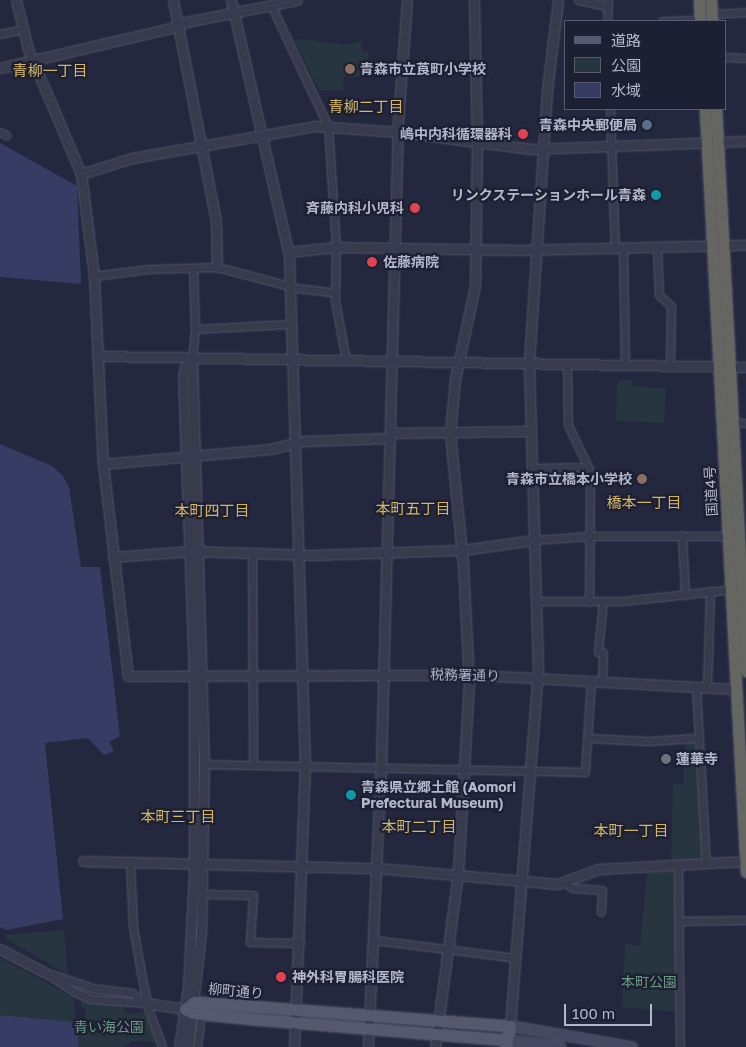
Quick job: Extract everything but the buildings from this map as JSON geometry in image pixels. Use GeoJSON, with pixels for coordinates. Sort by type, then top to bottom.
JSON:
{"type":"FeatureCollection","features":[{"type":"Feature","properties":{"kind":"highway"},"geometry":{"type":"LineString","coordinates":[[699,0],[706,19]]}},
{"type":"Feature","properties":{"kind":"highway"},"geometry":{"type":"LineString","coordinates":[[706,19],[711,0]]}},
{"type":"Feature","properties":{"kind":"highway","name":"国道4号"},"geometry":{"type":"LineString","coordinates":[[705,110],[712,143],[725,367],[728,536],[740,589],[746,671]]}},
{"type":"Feature","properties":{"kind":"highway","name":"国道4号"},"geometry":{"type":"LineString","coordinates":[[712,143],[716,110]]}},
{"type":"Feature","properties":{"kind":"highway","name":"国道4号"},"geometry":{"type":"LineString","coordinates":[[725,367],[734,422],[742,507],[740,589],[741,689],[746,872]]}},
{"type":"Feature","properties":{"kind":"main road","name":"柳町通り"},"geometry":{"type":"LineString","coordinates":[[193,1010],[298,1011],[510,1026],[628,1047]]}},
{"type":"Feature","properties":{"kind":"main road","name":"柳町通り"},"geometry":{"type":"LineString","coordinates":[[193,1010],[296,1023],[437,1034],[506,1043],[561,1047]]}},
{"type":"Feature","properties":{"kind":"main road"},"geometry":{"type":"LineString","coordinates":[[506,1043],[510,1026]]}},
{"type":"Feature","properties":{"kind":"street"},"geometry":{"type":"LineString","coordinates":[[16,0],[33,59],[81,174],[94,276],[103,464],[113,558],[196,551],[299,554],[462,550],[534,540],[590,536],[728,536]]}},
{"type":"Feature","properties":{"kind":"street"},"geometry":{"type":"LineString","coordinates":[[173,0],[216,221],[217,267]]}},
{"type":"Feature","properties":{"kind":"street"},"geometry":{"type":"LineString","coordinates":[[231,0],[264,135],[288,252],[290,360],[299,554],[305,764],[298,1011],[294,1047]]}},
{"type":"Feature","properties":{"kind":"street"},"geometry":{"type":"LineString","coordinates":[[0,68],[178,25],[272,7],[297,0]]}},
{"type":"Feature","properties":{"kind":"street"},"geometry":{"type":"LineString","coordinates":[[368,1047],[381,766],[397,249],[398,132],[407,0]]}},
{"type":"Feature","properties":{"kind":"street"},"geometry":{"type":"LineString","coordinates":[[435,1047],[450,948],[458,873],[469,675],[462,550],[450,434],[458,363],[472,309],[476,249],[477,145],[474,0]]}},
{"type":"Feature","properties":{"kind":"street"},"geometry":{"type":"LineString","coordinates":[[510,1026],[538,678],[529,362],[543,150],[558,0]]}},
{"type":"Feature","properties":{"kind":"street"},"geometry":{"type":"LineString","coordinates":[[578,0],[608,3],[607,20]]}},
{"type":"Feature","properties":{"kind":"street"},"geometry":{"type":"LineString","coordinates":[[272,7],[328,126],[336,247],[335,292],[346,360]]}},
{"type":"Feature","properties":{"kind":"street"},"geometry":{"type":"LineString","coordinates":[[684,20],[706,19],[746,12]]}},
{"type":"Feature","properties":{"kind":"street"},"geometry":{"type":"LineString","coordinates":[[0,34],[23,29]]}},
{"type":"Feature","properties":{"kind":"street"},"geometry":{"type":"LineString","coordinates":[[726,57],[746,58]]}},
{"type":"Feature","properties":{"kind":"street"},"geometry":{"type":"LineString","coordinates":[[610,110],[625,364]]}},
{"type":"Feature","properties":{"kind":"street"},"geometry":{"type":"LineString","coordinates":[[81,174],[132,158],[328,126],[398,132],[477,145],[543,150],[746,141]]}},
{"type":"Feature","properties":{"kind":"street"},"geometry":{"type":"LineString","coordinates":[[288,252],[336,247],[536,250],[746,245]]}},
{"type":"Feature","properties":{"kind":"street"},"geometry":{"type":"LineString","coordinates":[[657,248],[659,295],[671,306],[670,365]]}},
{"type":"Feature","properties":{"kind":"street"},"geometry":{"type":"LineString","coordinates":[[94,276],[217,267],[288,284],[335,292]]}},
{"type":"Feature","properties":{"kind":"street"},"geometry":{"type":"LineString","coordinates":[[188,1047],[203,894],[199,862],[199,674],[196,551],[191,455],[183,372],[192,358],[195,329],[193,268]]}},
{"type":"Feature","properties":{"kind":"street"},"geometry":{"type":"LineString","coordinates":[[195,329],[289,324]]}},
{"type":"Feature","properties":{"kind":"street"},"geometry":{"type":"LineString","coordinates":[[97,356],[746,367]]}},
{"type":"Feature","properties":{"kind":"street"},"geometry":{"type":"LineString","coordinates":[[567,364],[568,425],[586,467],[590,471],[589,602]]}},
{"type":"Feature","properties":{"kind":"street"},"geometry":{"type":"LineString","coordinates":[[734,422],[746,423]]}},
{"type":"Feature","properties":{"kind":"street"},"geometry":{"type":"LineString","coordinates":[[103,464],[270,449],[306,441],[530,431]]}},
{"type":"Feature","properties":{"kind":"street"},"geometry":{"type":"LineString","coordinates":[[531,468],[586,467]]}},
{"type":"Feature","properties":{"kind":"street"},"geometry":{"type":"LineString","coordinates":[[682,535],[685,595]]}},
{"type":"Feature","properties":{"kind":"street"},"geometry":{"type":"LineString","coordinates":[[252,552],[253,764]]}},
{"type":"Feature","properties":{"kind":"street","name":"税務署通り"},"geometry":{"type":"LineString","coordinates":[[113,558],[126,674],[130,677],[253,673],[469,675],[741,689]]}},
{"type":"Feature","properties":{"kind":"street"},"geometry":{"type":"LineString","coordinates":[[537,602],[603,602],[740,589]]}},
{"type":"Feature","properties":{"kind":"street"},"geometry":{"type":"LineString","coordinates":[[708,687],[710,591]]}},
{"type":"Feature","properties":{"kind":"street"},"geometry":{"type":"LineString","coordinates":[[602,681],[603,653],[598,652],[603,602]]}},
{"type":"Feature","properties":{"kind":"street"},"geometry":{"type":"LineString","coordinates":[[197,1047],[193,1010],[204,764],[199,674]]}},
{"type":"Feature","properties":{"kind":"street"},"geometry":{"type":"LineString","coordinates":[[204,764],[305,764],[585,772],[591,680]]}},
{"type":"Feature","properties":{"kind":"street"},"geometry":{"type":"LineString","coordinates":[[696,686],[697,738],[706,863]]}},
{"type":"Feature","properties":{"kind":"street"},"geometry":{"type":"LineString","coordinates":[[588,738],[647,741],[697,738]]}},
{"type":"Feature","properties":{"kind":"street"},"geometry":{"type":"LineString","coordinates":[[83,861],[303,865],[458,873],[565,884],[572,888],[602,890],[600,912]]}},
{"type":"Feature","properties":{"kind":"street"},"geometry":{"type":"LineString","coordinates":[[130,861],[133,928],[146,1002],[162,1047]]}},
{"type":"Feature","properties":{"kind":"street"},"geometry":{"type":"LineString","coordinates":[[565,884],[590,870],[746,861]]}},
{"type":"Feature","properties":{"kind":"street"},"geometry":{"type":"LineString","coordinates":[[678,865],[680,1047]]}},
{"type":"Feature","properties":{"kind":"street"},"geometry":{"type":"LineString","coordinates":[[203,894],[253,895],[250,942],[300,943]]}},
{"type":"Feature","properties":{"kind":"street"},"geometry":{"type":"LineString","coordinates":[[680,921],[746,920]]}},
{"type":"Feature","properties":{"kind":"street"},"geometry":{"type":"LineString","coordinates":[[374,940],[450,948],[516,958]]}},
{"type":"Feature","properties":{"kind":"street"},"geometry":{"type":"LineString","coordinates":[[0,949],[87,997],[146,1002],[193,1010]]}},
{"type":"Feature","properties":{"kind":"street"},"geometry":{"type":"LineString","coordinates":[[44,972],[81,985],[132,993],[146,1002]]}},
{"type":"Feature","properties":{"kind":"street"},"geometry":{"type":"LineString","coordinates":[[180,1047],[193,1010]]}},
{"type":"Feature","properties":{"kind":"green space"},"geometry":{"type":"Polygon","coordinates":[[[301,39],[349,45],[362,41],[362,51],[369,51],[367,77],[344,77],[343,91],[319,90],[295,41],[301,39]]]}},
{"type":"Feature","properties":{"kind":"green space"},"geometry":{"type":"Polygon","coordinates":[[[622,380],[632,381],[632,386],[666,388],[664,423],[616,421],[617,384],[622,380]]]}},
{"type":"Feature","properties":{"kind":"green space"},"geometry":{"type":"Polygon","coordinates":[[[685,741],[695,745],[702,854],[696,860],[671,861],[673,784],[683,784],[685,741]]]}},
{"type":"Feature","properties":{"kind":"green space","name":"本町公園"},"geometry":{"type":"Polygon","coordinates":[[[674,871],[678,1012],[622,1007],[625,944],[640,946],[647,872],[674,871]]]}},
{"type":"Feature","properties":{"kind":"green space"},"geometry":{"type":"Polygon","coordinates":[[[64,930],[68,975],[6,939],[6,935],[64,930]]]}},
{"type":"Feature","properties":{"kind":"green space"},"geometry":{"type":"Polygon","coordinates":[[[0,958],[73,997],[76,1022],[0,1015],[0,958]]]}},
{"type":"Feature","properties":{"kind":"green space","name":"青い海公園"},"geometry":{"type":"Polygon","coordinates":[[[81,1001],[121,1006],[127,1014],[144,1012],[156,1042],[132,1041],[125,1047],[79,1047],[77,1032],[87,1030],[85,1007],[81,1007],[81,1001]]]}},
{"type":"Feature","properties":{"kind":"water"},"geometry":{"type":"Polygon","coordinates":[[[0,143],[77,186],[81,284],[0,277],[0,143]]]}},
{"type":"Feature","properties":{"kind":"water"},"geometry":{"type":"Polygon","coordinates":[[[0,444],[52,466],[63,476],[69,487],[81,567],[100,567],[120,736],[109,742],[114,751],[104,755],[88,738],[45,743],[63,919],[6,930],[0,927],[0,444]]]}},
{"type":"Feature","properties":{"kind":"water"},"geometry":{"type":"Polygon","coordinates":[[[0,1015],[76,1022],[79,1047],[0,1047],[0,1015]]]}},
{"type":"Feature","properties":{"kind":"place","name":"青森市立莨町小学校"},"geometry":{"type":"Point","coordinates":[350,69]}},
{"type":"Feature","properties":{"kind":"place","name":"青森中央郵便局"},"geometry":{"type":"Point","coordinates":[647,125]}},
{"type":"Feature","properties":{"kind":"place","name":"嶋中内科循環器科"},"geometry":{"type":"Point","coordinates":[523,134]}},
{"type":"Feature","properties":{"kind":"place","name":"リンクステーションホール青森"},"geometry":{"type":"Point","coordinates":[656,195]}},
{"type":"Feature","properties":{"kind":"place","name":"斉藤内科小児科"},"geometry":{"type":"Point","coordinates":[415,208]}},
{"type":"Feature","properties":{"kind":"place","name":"佐藤病院"},"geometry":{"type":"Point","coordinates":[372,262]}},
{"type":"Feature","properties":{"kind":"place","name":"青森市立橋本小学校"},"geometry":{"type":"Point","coordinates":[642,479]}},
{"type":"Feature","properties":{"kind":"place","name":"蓮華寺"},"geometry":{"type":"Point","coordinates":[666,759]}},
{"type":"Feature","properties":{"kind":"place","name":"青森県立郷土館 (Aomori Prefectural Museum)"},"geometry":{"type":"Point","coordinates":[351,795]}},
{"type":"Feature","properties":{"kind":"place","name":"神外科胃腸科医院"},"geometry":{"type":"Point","coordinates":[281,977]}},
{"type":"Feature","properties":{"kind":"district","name":"青柳一丁目"},"geometry":{"type":"Point","coordinates":[50,71]}},
{"type":"Feature","properties":{"kind":"district","name":"青柳二丁目"},"geometry":{"type":"Point","coordinates":[366,107]}},
{"type":"Feature","properties":{"kind":"district","name":"橋本一丁目"},"geometry":{"type":"Point","coordinates":[644,503]}},
{"type":"Feature","properties":{"kind":"district","name":"本町五丁目"},"geometry":{"type":"Point","coordinates":[413,509]}},
{"type":"Feature","properties":{"kind":"district","name":"本町四丁目"},"geometry":{"type":"Point","coordinates":[212,511]}},
{"type":"Feature","properties":{"kind":"district","name":"本町三丁目"},"geometry":{"type":"Point","coordinates":[178,817]}},
{"type":"Feature","properties":{"kind":"district","name":"本町二丁目"},"geometry":{"type":"Point","coordinates":[419,827]}},
{"type":"Feature","properties":{"kind":"district","name":"本町一丁目"},"geometry":{"type":"Point","coordinates":[631,831]}}]}
